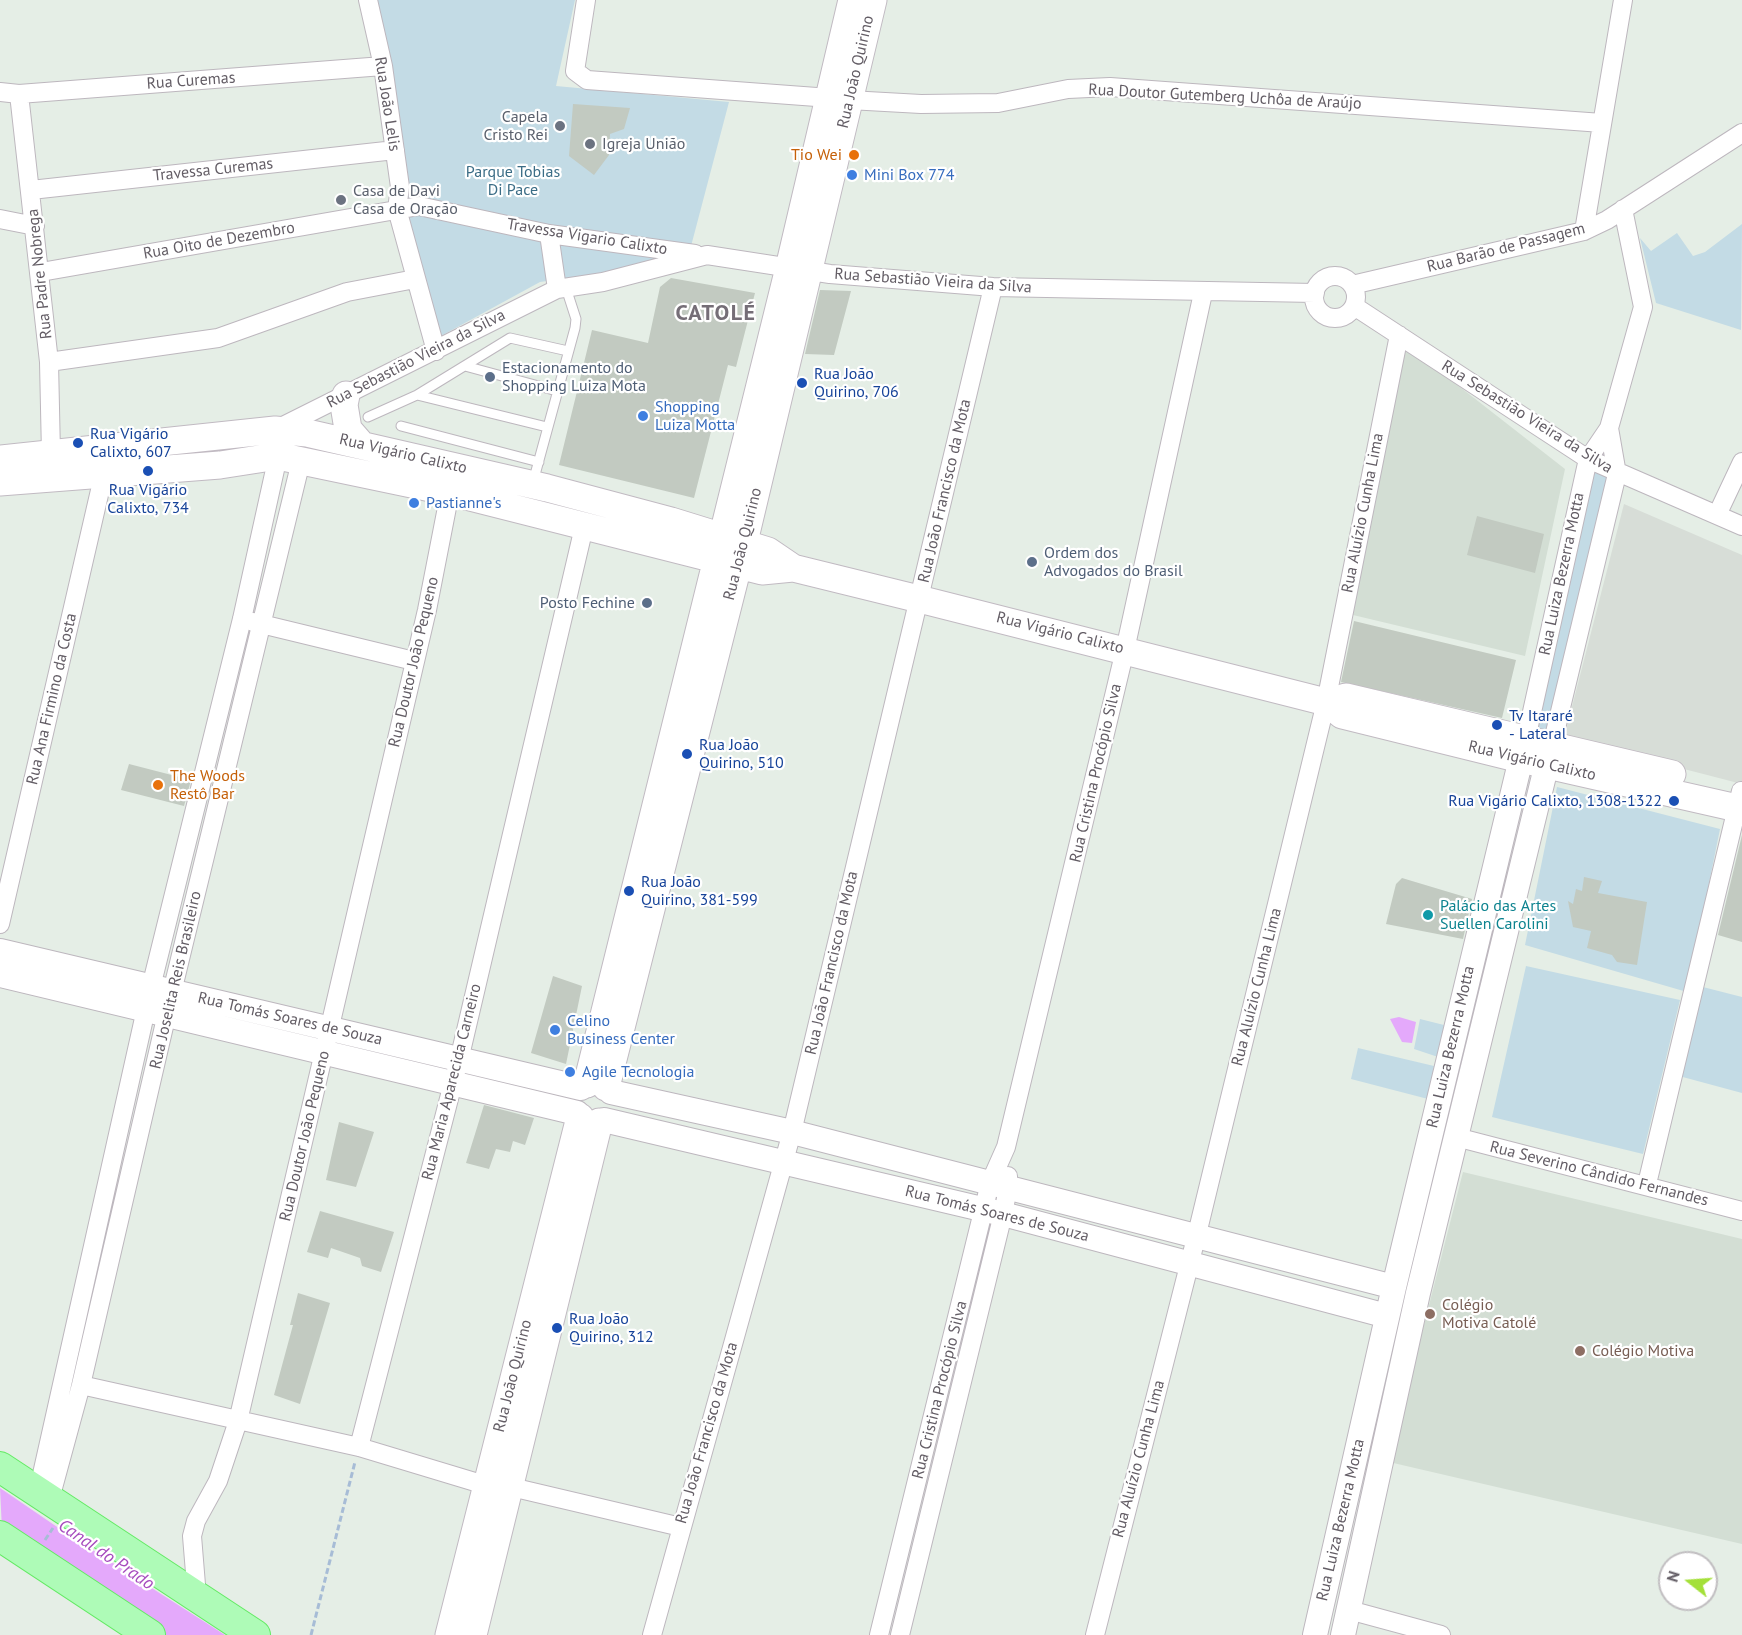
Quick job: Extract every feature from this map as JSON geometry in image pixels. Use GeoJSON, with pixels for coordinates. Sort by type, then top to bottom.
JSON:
{"type":"FeatureCollection","features":[{"type":"Feature","properties":{"kind":"main road","name":"Rua João Quirino"},"geometry":{"type":"LineString","coordinates":[[449,1635],[496,1485],[730,551],[839,99],[852,0]]}},
{"type":"Feature","properties":{"kind":"main road","name":"Rua João Quirino"},"geometry":{"type":"LineString","coordinates":[[839,99],[873,0]]}},
{"type":"Feature","properties":{"kind":"main road","name":"Rua João Quirino"},"geometry":{"type":"LineString","coordinates":[[730,551],[735,484],[799,270]]}},
{"type":"Feature","properties":{"kind":"main road"},"geometry":{"type":"LineString","coordinates":[[346,395],[344,405],[348,429],[361,444]]}},
{"type":"Feature","properties":{"kind":"main road","name":"Rua Vigário Calixto"},"geometry":{"type":"LineString","coordinates":[[0,482],[220,465],[285,449],[307,433],[536,473],[671,521],[730,551],[762,571],[793,568],[1326,702],[1342,715],[1523,749],[1741,800]]}},
{"type":"Feature","properties":{"kind":"main road","name":"Rua Vigário Calixto"},"geometry":{"type":"LineString","coordinates":[[0,459],[51,454],[285,449],[585,527],[730,551]]}},
{"type":"Feature","properties":{"kind":"main road"},"geometry":{"type":"LineString","coordinates":[[671,521],[696,518],[710,510],[735,484]]}},
{"type":"Feature","properties":{"kind":"main road"},"geometry":{"type":"LineString","coordinates":[[0,1467],[47,1506],[255,1635]]}},
{"type":"Feature","properties":{"kind":"main road","name":"Rua João Quirino"},"geometry":{"type":"LineString","coordinates":[[473,1635],[496,1485]]}},
{"type":"Feature","properties":{"kind":"main road"},"geometry":{"type":"LineString","coordinates":[[0,1536],[150,1635]]}},
{"type":"Feature","properties":{"kind":"street","name":"Rua João Lelis"},"geometry":{"type":"LineString","coordinates":[[368,0],[383,66],[395,150],[400,187],[397,209],[436,351]]}},
{"type":"Feature","properties":{"kind":"street","name":"Rua Doutor Gutemberg Uchôa de Araújo"},"geometry":{"type":"LineString","coordinates":[[586,0],[575,71],[587,80],[921,104],[998,103],[1068,89],[1110,87],[1602,123]]}},
{"type":"Feature","properties":{"kind":"street"},"geometry":{"type":"LineString","coordinates":[[1584,231],[1623,0]]}},
{"type":"Feature","properties":{"kind":"street","name":"Rua Curemas"},"geometry":{"type":"LineString","coordinates":[[0,92],[19,94],[383,66]]}},
{"type":"Feature","properties":{"kind":"street","name":"Rua Padre Nobrega"},"geometry":{"type":"LineString","coordinates":[[19,94],[41,272],[49,362],[51,454]]}},
{"type":"Feature","properties":{"kind":"street","name":"Rua Barão de Passagem"},"geometry":{"type":"LineString","coordinates":[[1352,285],[1584,231],[1623,209],[1742,133]]}},
{"type":"Feature","properties":{"kind":"street","name":"Travessa Curemas"},"geometry":{"type":"LineString","coordinates":[[31,190],[395,150]]}},
{"type":"Feature","properties":{"kind":"street","name":"Travessa Vigario Calixto"},"geometry":{"type":"LineString","coordinates":[[397,209],[419,206],[434,207],[549,234],[707,255]]}},
{"type":"Feature","properties":{"kind":"street","name":"Rua Oito de Dezembro"},"geometry":{"type":"LineString","coordinates":[[41,272],[397,209]]}},
{"type":"Feature","properties":{"kind":"street"},"geometry":{"type":"LineString","coordinates":[[1588,459],[1609,428],[1642,307],[1623,209]]}},
{"type":"Feature","properties":{"kind":"street"},"geometry":{"type":"LineString","coordinates":[[0,219],[35,226]]}},
{"type":"Feature","properties":{"kind":"street"},"geometry":{"type":"LineString","coordinates":[[549,234],[562,289]]}},
{"type":"Feature","properties":{"kind":"street","name":"Rua Sebastião Vieira da Silva"},"geometry":{"type":"LineString","coordinates":[[285,449],[346,395],[562,289],[603,282],[707,255],[799,270],[993,287],[1203,293],[1315,293]]}},
{"type":"Feature","properties":{"kind":"street"},"geometry":{"type":"LineString","coordinates":[[1333,276],[1346,278],[1352,285],[1356,294],[1354,306],[1343,316],[1328,316],[1317,307],[1315,293],[1321,282],[1333,276]]}},
{"type":"Feature","properties":{"kind":"street"},"geometry":{"type":"LineString","coordinates":[[49,362],[218,338],[346,292],[415,279]]}},
{"type":"Feature","properties":{"kind":"street","name":"Rua João Francisco da Mota"},"geometry":{"type":"LineString","coordinates":[[652,1635],[792,1132],[993,287]]}},
{"type":"Feature","properties":{"kind":"street","name":"Rua Cristina Procópio Silva"},"geometry":{"type":"LineString","coordinates":[[900,1635],[944,1452],[1006,1147],[1125,650],[1203,293]]}},
{"type":"Feature","properties":{"kind":"street","name":"Rua Sebastião Vieira da Silva"},"geometry":{"type":"LineString","coordinates":[[1354,306],[1588,459],[1617,474],[1742,526]]}},
{"type":"Feature","properties":{"kind":"street","name":"Rua Aluízio Cunha Lima"},"geometry":{"type":"LineString","coordinates":[[1095,1635],[1197,1234],[1326,702],[1399,335]]}},
{"type":"Feature","properties":{"kind":"street"},"geometry":{"type":"LineString","coordinates":[[1609,428],[1617,474]]}},
{"type":"Feature","properties":{"kind":"street","name":"Rua Joselita Reis Brasileiro"},"geometry":{"type":"LineString","coordinates":[[47,1506],[242,620],[285,449]]}},
{"type":"Feature","properties":{"kind":"street","name":"Rua Joselita Reis Brasileiro"},"geometry":{"type":"LineString","coordinates":[[47,1506],[81,1385],[159,1000],[263,623],[285,449]]}},
{"type":"Feature","properties":{"kind":"street","name":"Rua Luiza Bezerra Motta"},"geometry":{"type":"LineString","coordinates":[[1315,1635],[1387,1316],[1523,749],[1588,459]]}},
{"type":"Feature","properties":{"kind":"street"},"geometry":{"type":"LineString","coordinates":[[1718,515],[1742,462]]}},
{"type":"Feature","properties":{"kind":"street","name":"Rua Ana Firmino da Costa"},"geometry":{"type":"LineString","coordinates":[[0,924],[104,473]]}},
{"type":"Feature","properties":{"kind":"street","name":"Rua Luiza Bezerra Motta"},"geometry":{"type":"LineString","coordinates":[[1343,1635],[1401,1369],[1617,474]]}},
{"type":"Feature","properties":{"kind":"street","name":"Rua Doutor João Pequeno"},"geometry":{"type":"LineString","coordinates":[[197,1598],[192,1536],[196,1521],[218,1481],[238,1421],[414,662],[450,492]]}},
{"type":"Feature","properties":{"kind":"street","name":"Rua Maria Aparecida Carneiro"},"geometry":{"type":"LineString","coordinates":[[359,1448],[455,1071],[585,527]]}},
{"type":"Feature","properties":{"kind":"street"},"geometry":{"type":"LineString","coordinates":[[242,620],[263,623],[414,662]]}},
{"type":"Feature","properties":{"kind":"street"},"geometry":{"type":"LineString","coordinates":[[1647,1184],[1741,800]]}},
{"type":"Feature","properties":{"kind":"street"},"geometry":{"type":"LineString","coordinates":[[1487,898],[1513,905]]}},
{"type":"Feature","properties":{"kind":"street","name":"Rua Tomás Soares de Souza"},"geometry":{"type":"LineString","coordinates":[[0,951],[324,1052],[455,1071],[593,1103],[783,1162],[993,1212],[1387,1316]]}},
{"type":"Feature","properties":{"kind":"street","name":"Rua Tomás Soares de Souza"},"geometry":{"type":"LineString","coordinates":[[0,975],[330,1028],[455,1071]]}},
{"type":"Feature","properties":{"kind":"street","name":"Rua Tomás Soares de Souza"},"geometry":{"type":"LineString","coordinates":[[593,1103],[792,1132],[1197,1234],[1394,1287]]}},
{"type":"Feature","properties":{"kind":"street","name":"Rua Severino Cândido Fernandes"},"geometry":{"type":"LineString","coordinates":[[1456,1137],[1647,1184],[1742,1211]]}},
{"type":"Feature","properties":{"kind":"street","name":"Rua Cristina Procópio Silva"},"geometry":{"type":"LineString","coordinates":[[879,1635],[925,1449],[993,1212]]}},
{"type":"Feature","properties":{"kind":"street"},"geometry":{"type":"LineString","coordinates":[[81,1385],[359,1448],[496,1485],[681,1527]]}},
{"type":"Feature","properties":{"kind":"street"},"geometry":{"type":"LineString","coordinates":[[925,1449],[944,1452]]}},
{"type":"Feature","properties":{"kind":"street"},"geometry":{"type":"LineString","coordinates":[[1327,1586],[1351,1601],[1441,1635]]}},
{"type":"Feature","properties":{"kind":"lane"},"geometry":{"type":"LineString","coordinates":[[401,426],[536,473],[576,319],[562,289]]}},
{"type":"Feature","properties":{"kind":"lane"},"geometry":{"type":"LineString","coordinates":[[368,417],[417,395],[510,338],[568,351]]}},
{"type":"Feature","properties":{"kind":"lane"},"geometry":{"type":"LineString","coordinates":[[465,366],[557,391]]}},
{"type":"Feature","properties":{"kind":"lane"},"geometry":{"type":"LineString","coordinates":[[417,395],[547,427]]}},
{"type":"Feature","properties":{"kind":"path"},"geometry":{"type":"LineString","coordinates":[[311,1635],[359,1448]]}},
{"type":"Feature","properties":{"kind":"path"},"geometry":{"type":"LineString","coordinates":[[42,1543],[47,1506]]}},
{"type":"Feature","properties":{"kind":"shaded area"},"geometry":{"type":"Polygon","coordinates":[[[1401,341],[1565,469],[1525,656],[1353,615],[1401,341]]]}},
{"type":"Feature","properties":{"kind":"shaded area"},"geometry":{"type":"Polygon","coordinates":[[[1624,504],[1742,555],[1742,784],[1564,738],[1624,504]]]}},
{"type":"Feature","properties":{"kind":"shaded area"},"geometry":{"type":"Polygon","coordinates":[[[1399,1017],[1416,1022],[1412,1043],[1402,1042],[1390,1019],[1399,1017]]]}},
{"type":"Feature","properties":{"kind":"shaded area","name":"Colégio Motiva"},"geometry":{"type":"Polygon","coordinates":[[[1463,1172],[1742,1239],[1742,1544],[1389,1462],[1463,1172]]]}},
{"type":"Feature","properties":{"kind":"shaded area"},"geometry":{"type":"Polygon","coordinates":[[[0,1488],[225,1635],[166,1635],[2,1530],[0,1488]]]}},
{"type":"Feature","properties":{"kind":"green space","name":"Parque Tobias Di Pace"},"geometry":{"type":"Polygon","coordinates":[[[377,0],[575,0],[556,86],[729,102],[690,250],[609,272],[540,282],[441,336],[403,214],[409,185],[392,67],[377,0]]]}},
{"type":"Feature","properties":{"kind":"green space"},"geometry":{"type":"Polygon","coordinates":[[[1742,224],[1741,330],[1656,303],[1640,238],[1651,251],[1677,233],[1693,256],[1705,252],[1742,224]]]}},
{"type":"Feature","properties":{"kind":"green space"},"geometry":{"type":"Polygon","coordinates":[[[1590,465],[1610,479],[1548,740],[1531,735],[1590,465]]]}},
{"type":"Feature","properties":{"kind":"green space"},"geometry":{"type":"Polygon","coordinates":[[[1557,787],[1720,829],[1687,992],[1525,945],[1557,787]]]}},
{"type":"Feature","properties":{"kind":"green space"},"geometry":{"type":"Polygon","coordinates":[[[1526,966],[1680,1000],[1643,1154],[1492,1117],[1526,966]]]}},
{"type":"Feature","properties":{"kind":"green space"},"geometry":{"type":"Polygon","coordinates":[[[1699,986],[1742,997],[1742,1093],[1679,1076],[1699,986]]]}},
{"type":"Feature","properties":{"kind":"green space"},"geometry":{"type":"Polygon","coordinates":[[[1420,1019],[1444,1025],[1438,1057],[1414,1049],[1420,1019]]]}},
{"type":"Feature","properties":{"kind":"green space"},"geometry":{"type":"Polygon","coordinates":[[[1358,1048],[1434,1066],[1428,1099],[1351,1079],[1358,1048]]]}},
{"type":"Feature","properties":{"kind":"building","name":"Igreja União"},"geometry":{"type":"Polygon","coordinates":[[[573,104],[630,108],[624,129],[610,134],[609,155],[594,175],[569,156],[573,104]]]}},
{"type":"Feature","properties":{"kind":"building","name":"Shopping Luiza Motta"},"geometry":{"type":"Polygon","coordinates":[[[671,278],[755,293],[736,367],[728,365],[694,498],[559,465],[592,330],[648,343],[660,287],[671,278]]]}},
{"type":"Feature","properties":{"kind":"building"},"geometry":{"type":"Polygon","coordinates":[[[820,290],[851,291],[834,355],[805,354],[820,290]]]}},
{"type":"Feature","properties":{"kind":"building"},"geometry":{"type":"Polygon","coordinates":[[[1477,516],[1544,534],[1535,573],[1467,555],[1477,516]]]}},
{"type":"Feature","properties":{"kind":"building"},"geometry":{"type":"Polygon","coordinates":[[[1354,621],[1516,660],[1502,718],[1341,682],[1354,621]]]}},
{"type":"Feature","properties":{"kind":"building","name":"The Woods Restô Bar"},"geometry":{"type":"Polygon","coordinates":[[[129,764],[191,780],[184,806],[121,790],[129,764]]]}},
{"type":"Feature","properties":{"kind":"building"},"geometry":{"type":"Polygon","coordinates":[[[1742,835],[1742,942],[1718,935],[1742,835]]]}},
{"type":"Feature","properties":{"kind":"building"},"geometry":{"type":"Polygon","coordinates":[[[1584,877],[1602,881],[1598,893],[1647,902],[1637,965],[1617,962],[1612,955],[1587,948],[1591,931],[1573,927],[1568,901],[1573,904],[1576,889],[1582,891],[1584,877]]]}},
{"type":"Feature","properties":{"kind":"building","name":"Palácio das Artes Suellen Carolini"},"geometry":{"type":"Polygon","coordinates":[[[1402,878],[1472,899],[1463,939],[1386,924],[1396,884],[1402,878]]]}},
{"type":"Feature","properties":{"kind":"building","name":"Celino Business Center"},"geometry":{"type":"Polygon","coordinates":[[[553,976],[582,986],[566,1064],[531,1053],[553,976]]]}},
{"type":"Feature","properties":{"kind":"building"},"geometry":{"type":"Polygon","coordinates":[[[484,1105],[534,1118],[525,1145],[513,1141],[510,1152],[496,1149],[489,1169],[466,1163],[484,1105]]]}},
{"type":"Feature","properties":{"kind":"building"},"geometry":{"type":"Polygon","coordinates":[[[339,1122],[374,1132],[356,1187],[326,1180],[339,1122]]]}},
{"type":"Feature","properties":{"kind":"building"},"geometry":{"type":"Polygon","coordinates":[[[320,1211],[394,1232],[381,1272],[362,1266],[360,1258],[331,1248],[328,1258],[307,1252],[320,1211]]]}},
{"type":"Feature","properties":{"kind":"building"},"geometry":{"type":"Polygon","coordinates":[[[298,1293],[330,1303],[300,1404],[274,1395],[293,1325],[290,1325],[298,1293]]]}},
{"type":"Feature","properties":{"kind":"place","name":"Capela Cristo Rei"},"geometry":{"type":"Point","coordinates":[560,126]}},
{"type":"Feature","properties":{"kind":"place","name":"Igreja União"},"geometry":{"type":"Point","coordinates":[590,144]}},
{"type":"Feature","properties":{"kind":"place","name":"Tio Wei"},"geometry":{"type":"Point","coordinates":[854,155]}},
{"type":"Feature","properties":{"kind":"place","name":"Mini Box 774"},"geometry":{"type":"Point","coordinates":[852,175]}},
{"type":"Feature","properties":{"kind":"place","name":"Casa de Davi Casa de Oração"},"geometry":{"type":"Point","coordinates":[341,200]}},
{"type":"Feature","properties":{"kind":"place","name":"Estacionamento do Shopping Luiza Mota"},"geometry":{"type":"Point","coordinates":[490,377]}},
{"type":"Feature","properties":{"kind":"place","name":"Rua João Quirino, 706"},"geometry":{"type":"Point","coordinates":[802,383]}},
{"type":"Feature","properties":{"kind":"place","name":"Shopping Luiza Motta"},"geometry":{"type":"Point","coordinates":[643,416]}},
{"type":"Feature","properties":{"kind":"place","name":"Rua Vigário Calixto, 607"},"geometry":{"type":"Point","coordinates":[78,443]}},
{"type":"Feature","properties":{"kind":"place","name":"Rua Vigário Calixto, 734"},"geometry":{"type":"Point","coordinates":[148,471]}},
{"type":"Feature","properties":{"kind":"place","name":"Pastianne's"},"geometry":{"type":"Point","coordinates":[414,503]}},
{"type":"Feature","properties":{"kind":"place","name":"Ordem dos Advogados do Brasil"},"geometry":{"type":"Point","coordinates":[1032,562]}},
{"type":"Feature","properties":{"kind":"place","name":"Posto Fechine"},"geometry":{"type":"Point","coordinates":[647,603]}},
{"type":"Feature","properties":{"kind":"place","name":"Tv Itararé - Lateral"},"geometry":{"type":"Point","coordinates":[1497,725]}},
{"type":"Feature","properties":{"kind":"place","name":"Rua João Quirino, 510"},"geometry":{"type":"Point","coordinates":[687,754]}},
{"type":"Feature","properties":{"kind":"place","name":"The Woods Restô Bar"},"geometry":{"type":"Point","coordinates":[158,785]}},
{"type":"Feature","properties":{"kind":"place","name":"Rua Vigário Calixto, 1308-1322"},"geometry":{"type":"Point","coordinates":[1674,801]}},
{"type":"Feature","properties":{"kind":"place","name":"Rua João Quirino, 381-599"},"geometry":{"type":"Point","coordinates":[629,891]}},
{"type":"Feature","properties":{"kind":"place","name":"Palácio das Artes Suellen Carolini"},"geometry":{"type":"Point","coordinates":[1428,915]}},
{"type":"Feature","properties":{"kind":"place","name":"Celino Business Center"},"geometry":{"type":"Point","coordinates":[555,1030]}},
{"type":"Feature","properties":{"kind":"place","name":"Agile Tecnologia"},"geometry":{"type":"Point","coordinates":[570,1072]}},
{"type":"Feature","properties":{"kind":"place","name":"Colégio Motiva Catolé"},"geometry":{"type":"Point","coordinates":[1430,1314]}},
{"type":"Feature","properties":{"kind":"place","name":"Rua João Quirino, 312"},"geometry":{"type":"Point","coordinates":[557,1328]}},
{"type":"Feature","properties":{"kind":"place","name":"Colégio Motiva"},"geometry":{"type":"Point","coordinates":[1580,1351]}},
{"type":"Feature","properties":{"kind":"district","name":"CATOLÉ"},"geometry":{"type":"Point","coordinates":[716,314]}},
{"type":"Feature","properties":{"kind":"water label","name":"Canal do Prado"},"geometry":{"type":"Point","coordinates":[106,1555]}}]}
